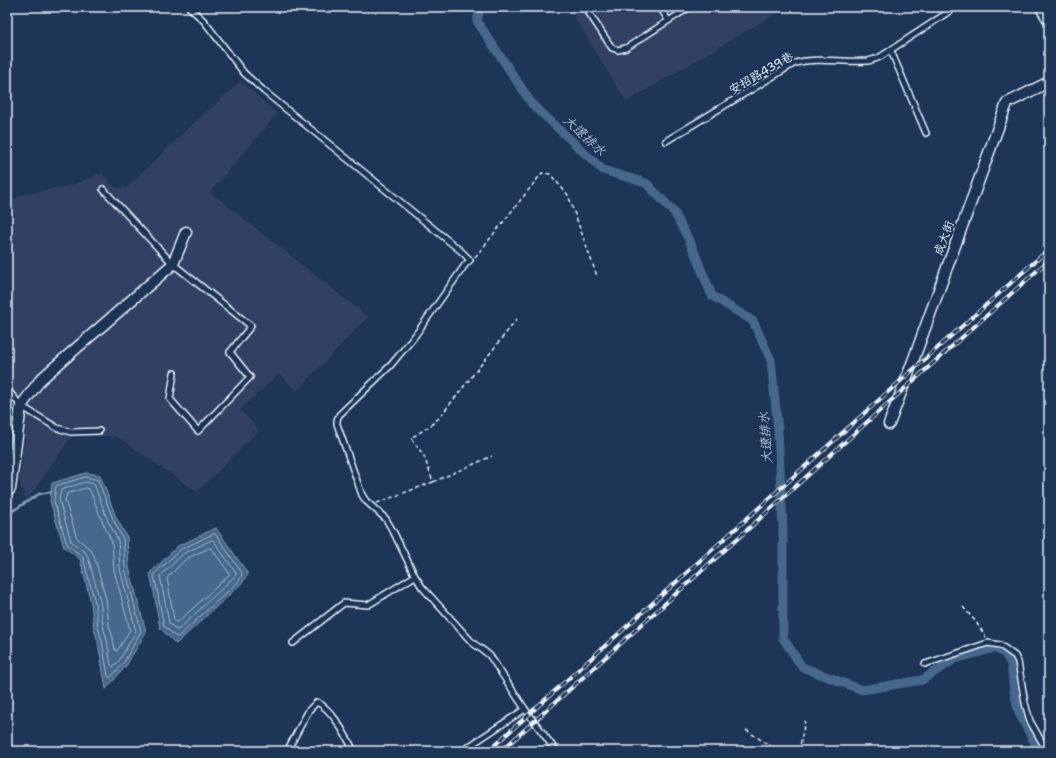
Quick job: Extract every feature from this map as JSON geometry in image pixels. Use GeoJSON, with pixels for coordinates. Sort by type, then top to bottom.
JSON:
{"type":"FeatureCollection","features":[{"type":"Feature","properties":{"kind":"main road"},"geometry":{"type":"LineString","coordinates":[[1043,7],[1049,17]]}},
{"type":"Feature","properties":{"kind":"street","name":"成大街"},"geometry":{"type":"LineString","coordinates":[[889,424],[1007,103],[1049,82]]}},
{"type":"Feature","properties":{"kind":"street"},"geometry":{"type":"LineString","coordinates":[[7,492],[10,489],[21,406],[41,379],[173,264],[186,232]]}},
{"type":"Feature","properties":{"kind":"lane"},"geometry":{"type":"LineString","coordinates":[[189,7],[204,21],[244,73],[470,260],[414,337],[391,365],[339,415],[337,424],[362,495],[366,501],[386,520],[422,587],[470,640],[475,645],[484,649],[490,656],[525,709],[556,751]]}},
{"type":"Feature","properties":{"kind":"lane"},"geometry":{"type":"LineString","coordinates":[[585,7],[612,48],[618,50],[626,48],[690,7]]}},
{"type":"Feature","properties":{"kind":"lane"},"geometry":{"type":"LineString","coordinates":[[660,7],[668,20]]}},
{"type":"Feature","properties":{"kind":"lane","name":"安招路439巷"},"geometry":{"type":"LineString","coordinates":[[666,141],[795,63],[816,60],[869,61],[890,51],[956,7]]}},
{"type":"Feature","properties":{"kind":"lane"},"geometry":{"type":"LineString","coordinates":[[890,51],[926,133]]}},
{"type":"Feature","properties":{"kind":"lane"},"geometry":{"type":"LineString","coordinates":[[103,189],[173,264],[251,326],[230,352],[250,377],[198,431],[170,399],[174,373]]}},
{"type":"Feature","properties":{"kind":"lane"},"geometry":{"type":"LineString","coordinates":[[7,389],[21,406],[57,428],[72,432],[99,431]]}},
{"type":"Feature","properties":{"kind":"lane"},"geometry":{"type":"LineString","coordinates":[[7,464],[15,453]]}},
{"type":"Feature","properties":{"kind":"lane"},"geometry":{"type":"LineString","coordinates":[[293,643],[344,603],[368,605],[415,576]]}},
{"type":"Feature","properties":{"kind":"lane"},"geometry":{"type":"LineString","coordinates":[[925,664],[988,643],[1000,645],[1015,656],[1018,662],[1025,703],[1030,721],[1047,751]]}},
{"type":"Feature","properties":{"kind":"lane"},"geometry":{"type":"LineString","coordinates":[[287,751],[309,710],[317,702],[322,705],[341,726],[354,751]]}},
{"type":"Feature","properties":{"kind":"lane"},"geometry":{"type":"LineString","coordinates":[[462,751],[525,709]]}},
{"type":"Feature","properties":{"kind":"path"},"geometry":{"type":"LineString","coordinates":[[470,260],[481,250],[542,173],[550,174],[568,195],[597,276]]}},
{"type":"Feature","properties":{"kind":"path"},"geometry":{"type":"LineString","coordinates":[[433,482],[424,456],[411,438],[430,426],[439,418],[517,319]]}},
{"type":"Feature","properties":{"kind":"path"},"geometry":{"type":"LineString","coordinates":[[371,505],[433,482],[492,456]]}},
{"type":"Feature","properties":{"kind":"path"},"geometry":{"type":"LineString","coordinates":[[963,607],[985,634],[988,643]]}},
{"type":"Feature","properties":{"kind":"path"},"geometry":{"type":"LineString","coordinates":[[799,751],[805,721]]}},
{"type":"Feature","properties":{"kind":"path"},"geometry":{"type":"LineString","coordinates":[[746,730],[778,751]]}},
{"type":"Feature","properties":{"kind":"shaded area"},"geometry":{"type":"Polygon","coordinates":[[[568,7],[787,7],[626,102],[568,7]]]}},
{"type":"Feature","properties":{"kind":"shaded area"},"geometry":{"type":"Polygon","coordinates":[[[241,81],[277,114],[210,192],[368,317],[297,391],[279,374],[240,410],[259,430],[197,492],[116,436],[72,436],[27,500],[19,481],[27,422],[7,399],[7,191],[15,199],[22,195],[75,184],[102,173],[116,188],[127,187],[183,133],[241,81]]]}},
{"type":"Feature","properties":{"kind":"water"},"geometry":{"type":"Polygon","coordinates":[[[86,473],[100,475],[116,517],[127,537],[129,567],[146,632],[126,666],[106,689],[98,642],[94,628],[91,603],[80,559],[64,547],[50,501],[52,483],[86,473]]]}},
{"type":"Feature","properties":{"kind":"water"},"geometry":{"type":"Polygon","coordinates":[[[216,528],[248,574],[242,583],[176,644],[160,628],[150,573],[178,546],[216,528]]]}},
{"type":"Feature","properties":{"kind":"waterway","name":"大遼排水"},"geometry":{"type":"LineString","coordinates":[[480,7],[477,21],[532,104],[603,170],[646,183],[674,212],[691,244],[712,296],[753,321],[771,360],[778,430],[783,528],[783,638],[802,667],[862,690],[922,680],[955,659],[995,648],[1005,654],[1011,664],[1014,692],[1019,713],[1039,751]]}},
{"type":"Feature","properties":{"kind":"waterway"},"geometry":{"type":"LineString","coordinates":[[7,514],[39,494],[51,492]]}},
{"type":"Feature","properties":{"kind":"railway"},"geometry":{"type":"LineString","coordinates":[[488,751],[1049,249]]}},
{"type":"Feature","properties":{"kind":"railway"},"geometry":{"type":"LineString","coordinates":[[501,751],[1049,260]]}}]}
